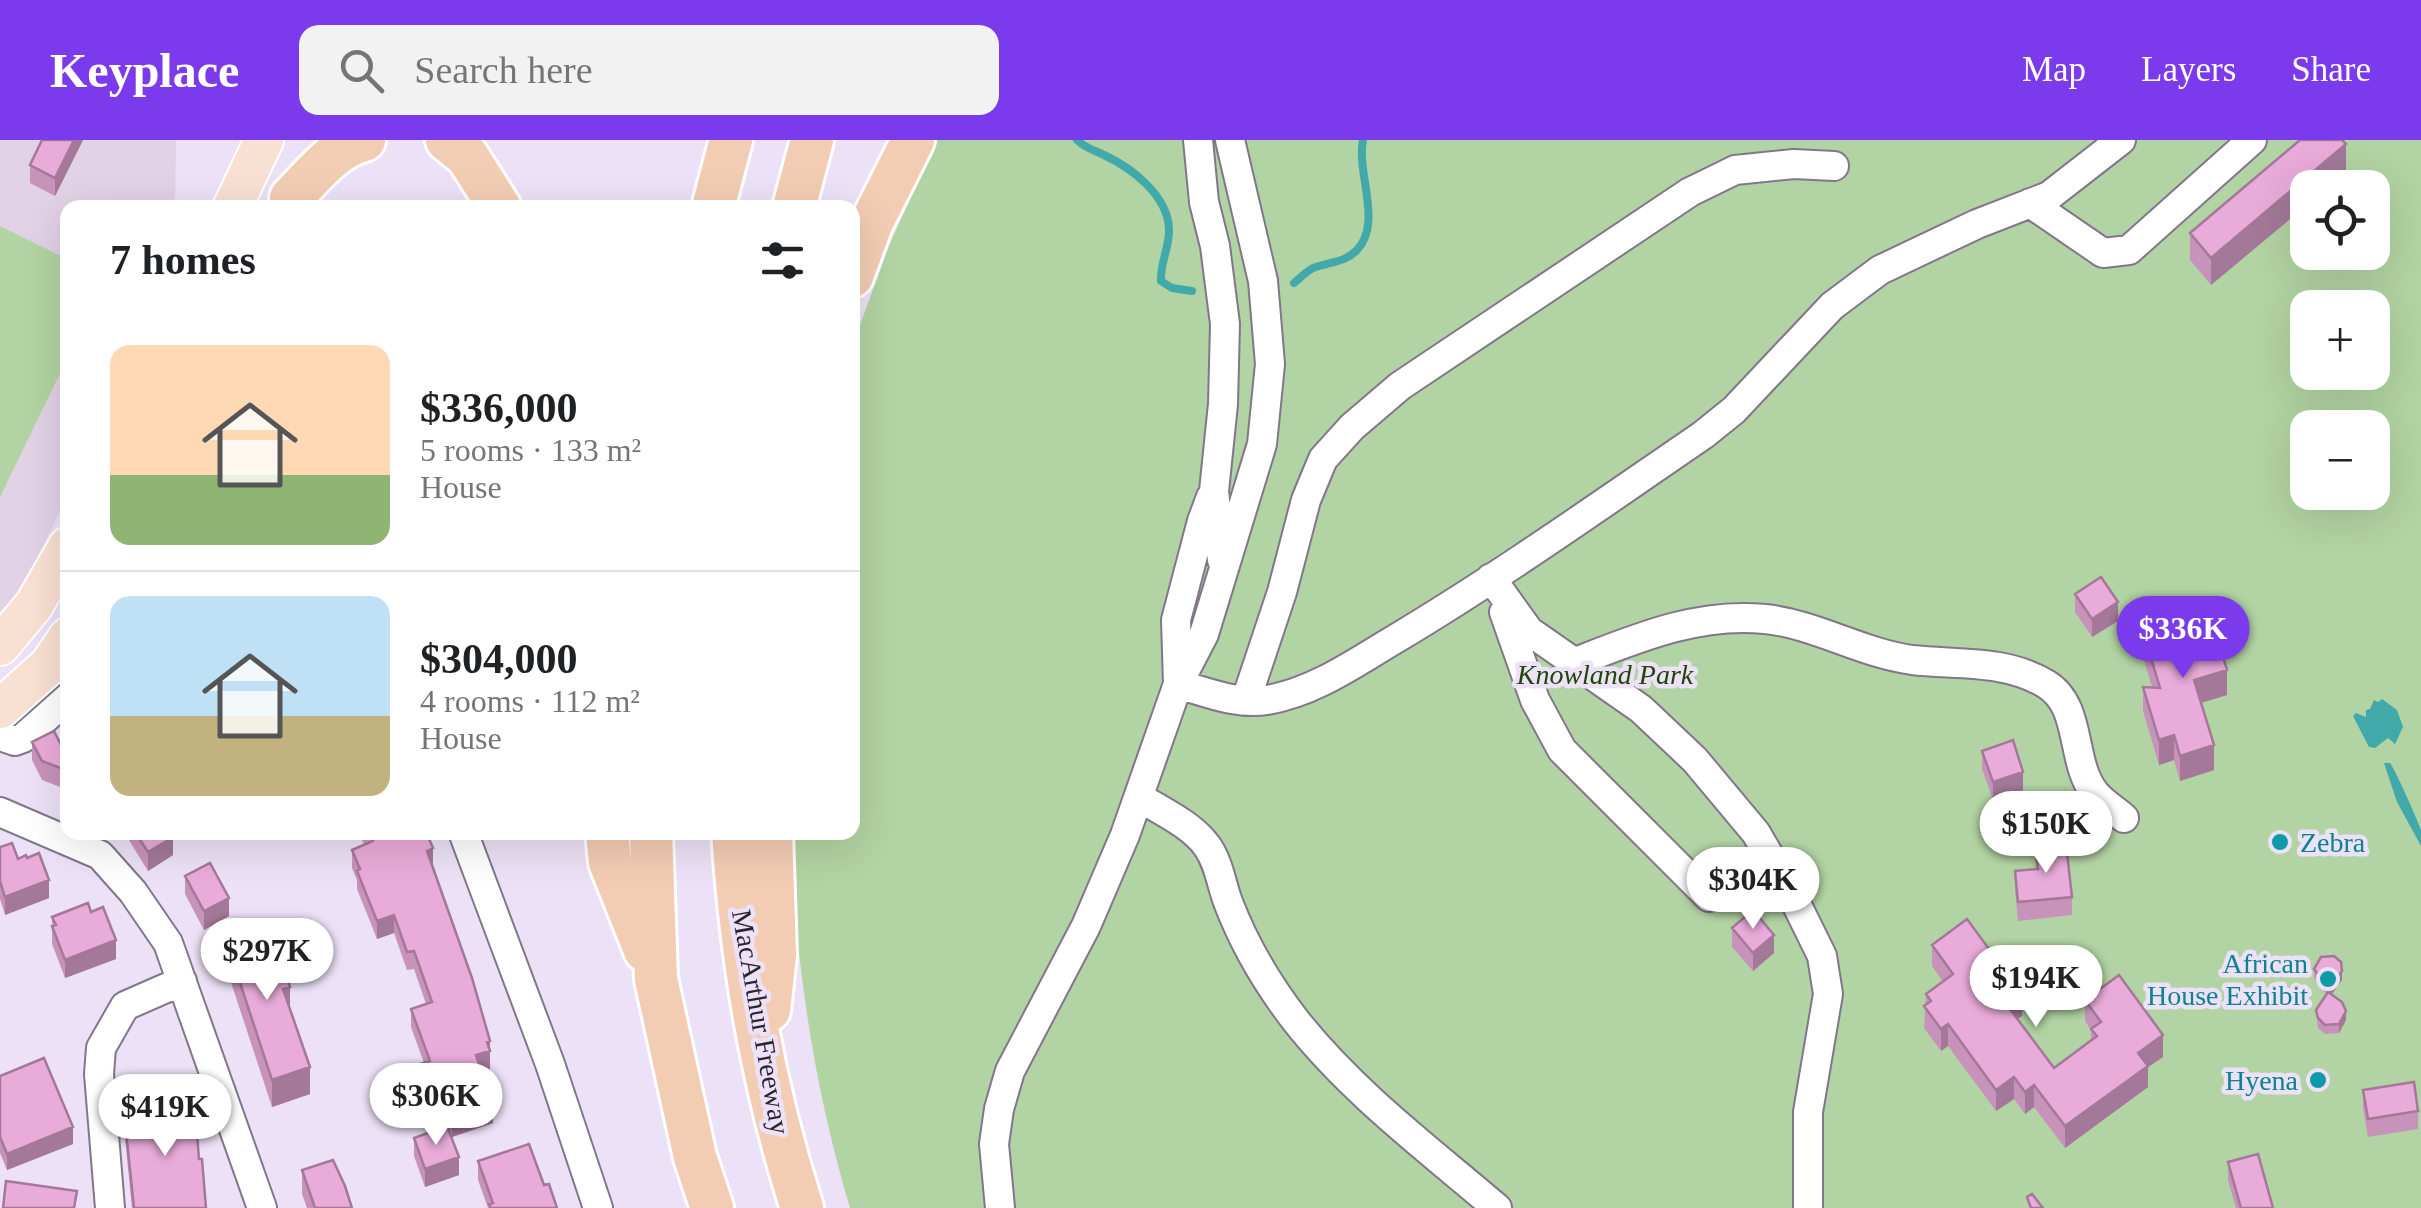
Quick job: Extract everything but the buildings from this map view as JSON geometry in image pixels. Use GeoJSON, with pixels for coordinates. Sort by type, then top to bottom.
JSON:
{"type":"FeatureCollection","features":[{"type":"Feature","properties":{"kind":"highway"},"geometry":{"type":"LineString","coordinates":[[292,200],[334,155],[349,144],[364,140]]}},
{"type":"Feature","properties":{"kind":"highway"},"geometry":{"type":"LineString","coordinates":[[420,140],[442,148],[492,196]]}},
{"type":"Feature","properties":{"kind":"highway"},"geometry":{"type":"LineString","coordinates":[[447,140],[468,156],[492,196]]}},
{"type":"Feature","properties":{"kind":"highway"},"geometry":{"type":"LineString","coordinates":[[716,200],[731,140]]}},
{"type":"Feature","properties":{"kind":"highway"},"geometry":{"type":"LineString","coordinates":[[796,200],[812,140]]}},
{"type":"Feature","properties":{"kind":"highway"},"geometry":{"type":"LineString","coordinates":[[860,255],[913,140]]}},
{"type":"Feature","properties":{"kind":"highway"},"geometry":{"type":"LineString","coordinates":[[608,840],[610,862],[656,979],[695,1156],[712,1208]]}},
{"type":"Feature","properties":{"kind":"highway"},"geometry":{"type":"LineString","coordinates":[[651,840],[656,979]]}},
{"type":"Feature","properties":{"kind":"highway","name":"MacArthur Freeway"},"geometry":{"type":"LineString","coordinates":[[734,840],[741,926],[762,1060],[776,1126],[802,1208]]}},
{"type":"Feature","properties":{"kind":"highway"},"geometry":{"type":"LineString","coordinates":[[762,1060],[776,955],[771,840]]}},
{"type":"Feature","properties":{"kind":"main road"},"geometry":{"type":"LineString","coordinates":[[236,200],[264,140]]}},
{"type":"Feature","properties":{"kind":"main road"},"geometry":{"type":"LineString","coordinates":[[290,200],[319,140]]}},
{"type":"Feature","properties":{"kind":"main road"},"geometry":{"type":"LineString","coordinates":[[0,646],[34,605],[60,560]]}},
{"type":"Feature","properties":{"kind":"main road"},"geometry":{"type":"LineString","coordinates":[[0,709],[60,663]]}},
{"type":"Feature","properties":{"kind":"street"},"geometry":{"type":"LineString","coordinates":[[1198,140],[1204,202],[1222,286],[1223,404],[1214,491],[1222,571]]}},
{"type":"Feature","properties":{"kind":"street"},"geometry":{"type":"LineString","coordinates":[[1000,1208],[994,1144],[998,1109],[1010,1071],[1086,926],[1139,798],[1178,684],[1197,652],[1262,444],[1270,364],[1263,281],[1230,140]]}},
{"type":"Feature","properties":{"kind":"street"},"geometry":{"type":"LineString","coordinates":[[1178,684],[1261,701],[1294,694],[1326,680],[1492,578],[1703,435],[1734,410],[1832,306],[1880,270],[1977,224],[2049,196],[2121,140]]}},
{"type":"Feature","properties":{"kind":"street"},"geometry":{"type":"LineString","coordinates":[[2030,204],[2102,253],[2128,250],[2252,140]]}},
{"type":"Feature","properties":{"kind":"street"},"geometry":{"type":"LineString","coordinates":[[1246,700],[1274,621],[1306,500],[1324,459],[1352,427],[1400,386],[1690,192],[1735,170],[1794,164],[1834,166]]}},
{"type":"Feature","properties":{"kind":"street"},"geometry":{"type":"LineString","coordinates":[[1222,286],[1263,281]]}},
{"type":"Feature","properties":{"kind":"street"},"geometry":{"type":"LineString","coordinates":[[1178,684],[1176,620],[1202,521],[1214,491]]}},
{"type":"Feature","properties":{"kind":"street"},"geometry":{"type":"LineString","coordinates":[[1492,578],[1528,631],[1640,709],[1727,796],[1776,864],[1822,956],[1828,994],[1809,1096],[1808,1208]]}},
{"type":"Feature","properties":{"kind":"street"},"geometry":{"type":"LineString","coordinates":[[1492,578],[1534,700],[1562,750],[1710,897]]}},
{"type":"Feature","properties":{"kind":"street"},"geometry":{"type":"LineString","coordinates":[[1573,663],[1656,631],[1700,620],[1765,619],[1872,653],[1911,660],[1994,665],[2048,684],[2067,707],[2093,792],[2124,818]]}},
{"type":"Feature","properties":{"kind":"street"},"geometry":{"type":"LineString","coordinates":[[0,736],[4,740],[24,738],[60,705]]}},
{"type":"Feature","properties":{"kind":"street"},"geometry":{"type":"LineString","coordinates":[[1139,798],[1192,830],[1206,845],[1228,902],[1262,970],[1317,1047],[1369,1099],[1497,1208]]}},
{"type":"Feature","properties":{"kind":"street"},"geometry":{"type":"LineString","coordinates":[[0,812],[60,837]]}},
{"type":"Feature","properties":{"kind":"street"},"geometry":{"type":"LineString","coordinates":[[67,840],[100,854],[168,942],[262,1208]]}},
{"type":"Feature","properties":{"kind":"street"},"geometry":{"type":"LineString","coordinates":[[465,840],[550,1064],[598,1208]]}},
{"type":"Feature","properties":{"kind":"street"},"geometry":{"type":"LineString","coordinates":[[110,1208],[99,1074],[101,1048],[125,1006],[182,982]]}},
{"type":"Feature","properties":{"kind":"shaded area"},"geometry":{"type":"Polygon","coordinates":[[[0,140],[176,140],[175,200],[60,200],[60,511],[22,590],[0,612],[0,140]]]}},
{"type":"Feature","properties":{"kind":"shaded area"},"geometry":{"type":"Polygon","coordinates":[[[2382,699],[2397,710],[2403,727],[2395,744],[2388,738],[2375,748],[2369,747],[2353,716],[2356,713],[2366,717],[2374,700],[2382,699]]]}},
{"type":"Feature","properties":{"kind":"shaded area"},"geometry":{"type":"Polygon","coordinates":[[[2384,763],[2390,763],[2411,806],[2421,830],[2421,846],[2397,802],[2384,763]]]}},
{"type":"Feature","properties":{"kind":"green space","name":"Knowland Park"},"geometry":{"type":"Polygon","coordinates":[[[937,140],[2421,140],[2421,1208],[850,1208],[808,1022],[790,840],[860,840],[860,325],[890,243],[937,140]]]}},
{"type":"Feature","properties":{"kind":"green space"},"geometry":{"type":"Polygon","coordinates":[[[0,226],[60,256],[60,373],[0,497],[0,226]]]}},
{"type":"Feature","properties":{"kind":"waterway"},"geometry":{"type":"LineString","coordinates":[[1077,140],[1126,167],[1155,194],[1169,228],[1161,281],[1172,288],[1192,291]]}},
{"type":"Feature","properties":{"kind":"waterway"},"geometry":{"type":"LineString","coordinates":[[1294,283],[1313,268],[1352,254],[1364,239],[1368,212],[1363,140]]}},
{"type":"Feature","properties":{"kind":"place","name":"Zebra"},"geometry":{"type":"Point","coordinates":[2280,842]}},
{"type":"Feature","properties":{"kind":"place","name":"African House Exhibit"},"geometry":{"type":"Point","coordinates":[2328,979]}},
{"type":"Feature","properties":{"kind":"place","name":"Hyena"},"geometry":{"type":"Point","coordinates":[2318,1080]}}]}
